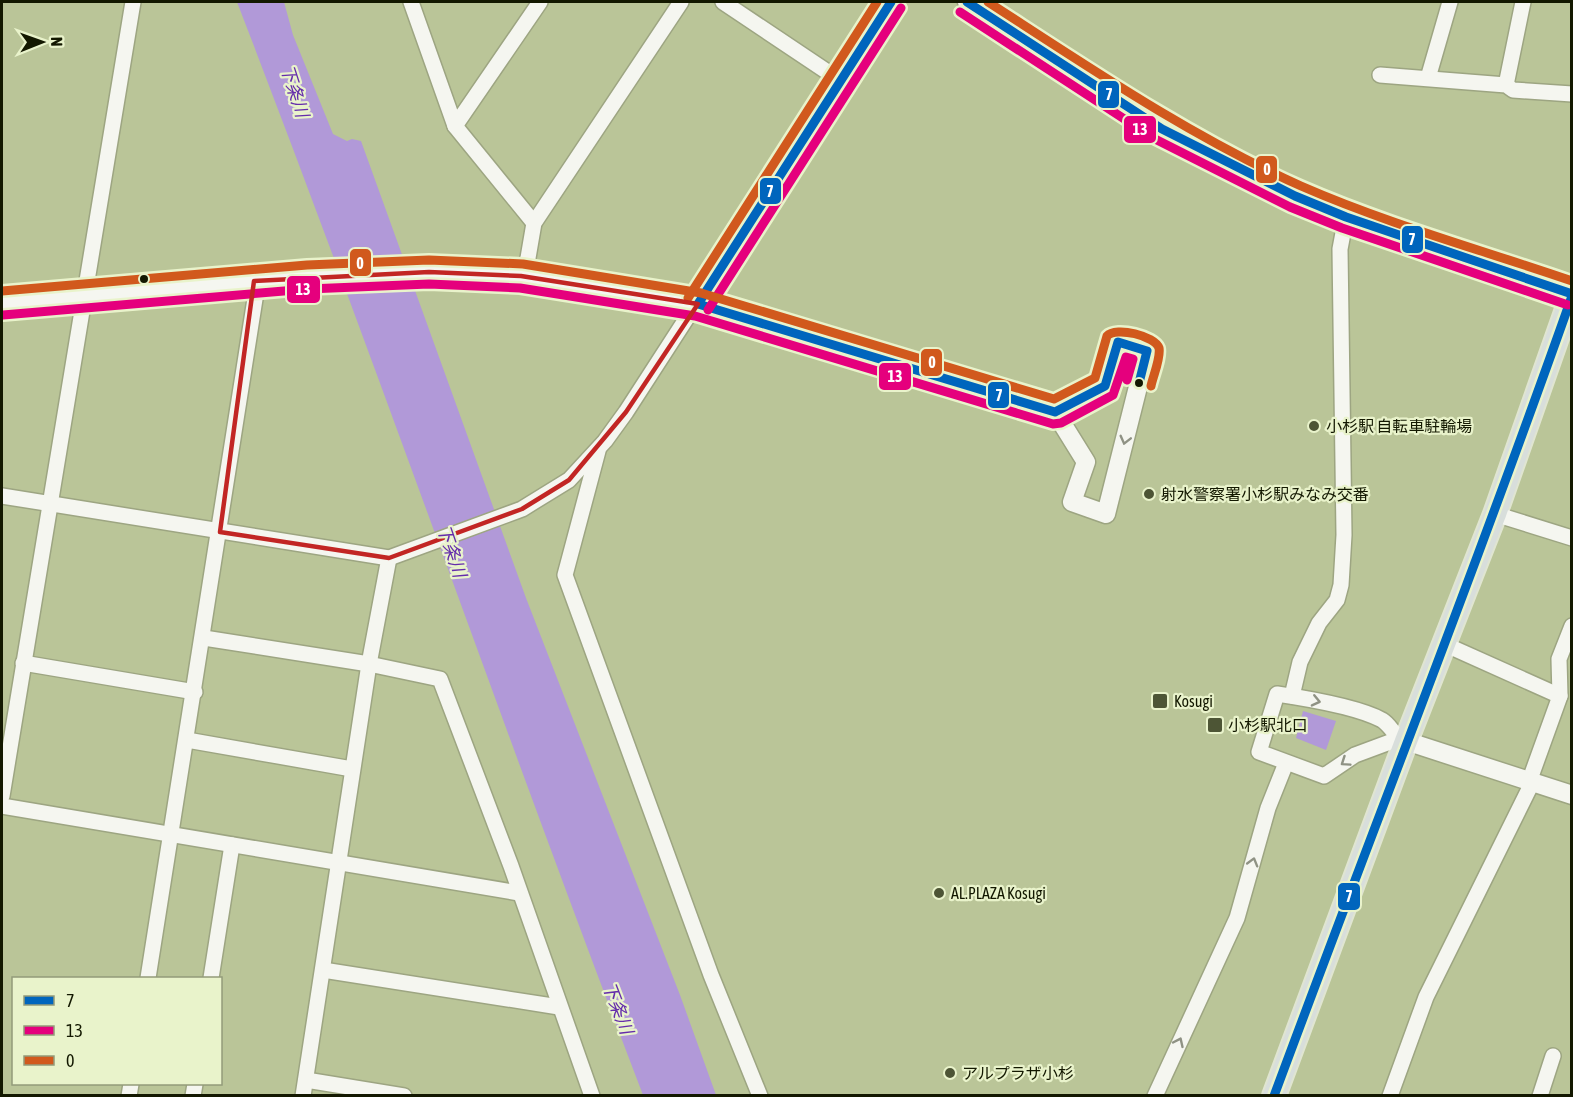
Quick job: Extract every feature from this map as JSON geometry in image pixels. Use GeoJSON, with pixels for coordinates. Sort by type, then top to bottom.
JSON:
{"type":"FeatureCollection","features":[{"type":"Feature","properties":{"kind":"main road"},"geometry":{"type":"LineString","coordinates":[[1274,1095],[1402,740],[1444,644],[1495,514],[1570,302]]}},
{"type":"Feature","properties":{"kind":"street"},"geometry":{"type":"LineString","coordinates":[[2,796],[133,2]]}},
{"type":"Feature","properties":{"kind":"street"},"geometry":{"type":"LineString","coordinates":[[411,2],[455,126],[534,223]]}},
{"type":"Feature","properties":{"kind":"street"},"geometry":{"type":"LineString","coordinates":[[455,126],[540,2]]}},
{"type":"Feature","properties":{"kind":"street"},"geometry":{"type":"LineString","coordinates":[[521,276],[534,223],[681,2]]}},
{"type":"Feature","properties":{"kind":"street"},"geometry":{"type":"LineString","coordinates":[[723,2],[841,81]]}},
{"type":"Feature","properties":{"kind":"street"},"geometry":{"type":"LineString","coordinates":[[2,496],[389,558],[522,509],[569,480],[626,412],[891,2]]}},
{"type":"Feature","properties":{"kind":"street"},"geometry":{"type":"LineString","coordinates":[[967,2],[1162,129],[1295,196],[1570,302]]}},
{"type":"Feature","properties":{"kind":"street"},"geometry":{"type":"LineString","coordinates":[[1428,78],[1450,2]]}},
{"type":"Feature","properties":{"kind":"street"},"geometry":{"type":"LineString","coordinates":[[1506,85],[1523,2]]}},
{"type":"Feature","properties":{"kind":"street"},"geometry":{"type":"LineString","coordinates":[[1380,75],[1506,85],[1513,90],[1572,94]]}},
{"type":"Feature","properties":{"kind":"street"},"geometry":{"type":"LineString","coordinates":[[1292,696],[1300,662],[1319,623],[1337,600],[1341,585],[1344,535],[1340,249],[1346,217]]}},
{"type":"Feature","properties":{"kind":"street"},"geometry":{"type":"LineString","coordinates":[[2,303],[254,280],[429,272],[521,276],[698,303],[1055,412],[1086,462],[1072,502],[1107,514],[1147,351],[1118,342],[1105,386],[1055,412]]}},
{"type":"Feature","properties":{"kind":"street"},"geometry":{"type":"LineString","coordinates":[[148,977],[204,638],[255,299],[254,280]]}},
{"type":"Feature","properties":{"kind":"street"},"geometry":{"type":"LineString","coordinates":[[598,448],[565,575],[711,975],[760,1095]]}},
{"type":"Feature","properties":{"kind":"street"},"geometry":{"type":"LineString","coordinates":[[1495,514],[1572,538]]}},
{"type":"Feature","properties":{"kind":"street"},"geometry":{"type":"LineString","coordinates":[[303,1095],[340,864],[352,769],[389,558]]}},
{"type":"Feature","properties":{"kind":"street"},"geometry":{"type":"LineString","coordinates":[[1390,1095],[1426,997],[1530,782],[1560,696],[1559,660],[1572,626]]}},
{"type":"Feature","properties":{"kind":"street"},"geometry":{"type":"LineString","coordinates":[[204,638],[369,664],[440,679],[592,1095]]}},
{"type":"Feature","properties":{"kind":"street"},"geometry":{"type":"LineString","coordinates":[[1444,644],[1560,696]]}},
{"type":"Feature","properties":{"kind":"street"},"geometry":{"type":"LineString","coordinates":[[23,663],[195,692]]}},
{"type":"Feature","properties":{"kind":"street"},"geometry":{"type":"LineString","coordinates":[[1402,740],[1355,755],[1324,776],[1259,752],[1277,694],[1292,696],[1383,721],[1402,740],[1572,795]]}},
{"type":"Feature","properties":{"kind":"street"},"geometry":{"type":"LineString","coordinates":[[187,740],[352,769]]}},
{"type":"Feature","properties":{"kind":"street"},"geometry":{"type":"LineString","coordinates":[[1155,1095],[1237,918],[1268,808],[1286,763]]}},
{"type":"Feature","properties":{"kind":"street"},"geometry":{"type":"LineString","coordinates":[[2,806],[519,893]]}},
{"type":"Feature","properties":{"kind":"street"},"geometry":{"type":"LineString","coordinates":[[212,977],[232,845]]}},
{"type":"Feature","properties":{"kind":"street"},"geometry":{"type":"LineString","coordinates":[[323,970],[559,1007]]}},
{"type":"Feature","properties":{"kind":"street"},"geometry":{"type":"LineString","coordinates":[[1540,1095],[1553,1056]]}},
{"type":"Feature","properties":{"kind":"street"},"geometry":{"type":"LineString","coordinates":[[306,1080],[404,1095]]}},
{"type":"Feature","properties":{"kind":"highlighted area"},"geometry":{"type":"Polygon","coordinates":[[[429,272],[521,276],[698,304],[626,412],[569,480],[522,509],[389,558],[220,532],[254,281],[429,272]]]}},
{"type":"Feature","properties":{"kind":"water","name":"下条川"},"geometry":{"type":"Polygon","coordinates":[[[237,2],[284,2],[293,35],[333,134],[347,141],[352,139],[361,141],[526,598],[680,995],[716,1095],[643,1095],[340,274],[237,2]]]}},
{"type":"Feature","properties":{"kind":"water"},"geometry":{"type":"Polygon","coordinates":[[[1303,711],[1336,721],[1326,750],[1296,738],[1303,711]]]}},
{"type":"Feature","properties":{"kind":"transit line","name":"0"},"geometry":{"type":"LineString","coordinates":[[688,298],[877,2]]}},
{"type":"Feature","properties":{"kind":"transit line","name":"7"},"geometry":{"type":"LineString","coordinates":[[891,2],[698,304],[1055,412],[1105,386],[1118,342],[1147,351],[1139,383]]}},
{"type":"Feature","properties":{"kind":"transit line","name":"7"},"geometry":{"type":"LineString","coordinates":[[967,2],[1162,129],[1295,196],[1346,217],[1572,294]]}},
{"type":"Feature","properties":{"kind":"transit line","name":"0"},"geometry":{"type":"LineString","coordinates":[[988,2],[1180,123],[1301,186],[1367,213],[1572,281]]}},
{"type":"Feature","properties":{"kind":"transit line","name":"13"},"geometry":{"type":"LineString","coordinates":[[708,310],[901,8]]}},
{"type":"Feature","properties":{"kind":"transit line","name":"13"},"geometry":{"type":"LineString","coordinates":[[960,12],[1155,139],[1290,207],[1342,228],[1568,305]]}},
{"type":"Feature","properties":{"kind":"transit line","name":"0"},"geometry":{"type":"LineString","coordinates":[[2,291],[307,265],[429,260],[523,264],[701,293],[1054,399],[1095,378],[1107,336],[1112,333],[1126,332],[1143,336],[1159,348],[1158,362],[1151,386]]}},
{"type":"Feature","properties":{"kind":"transit line","name":"13"},"geometry":{"type":"LineString","coordinates":[[3,315],[308,289],[429,284],[520,288],[695,316],[1053,424],[1061,423],[1113,395],[1126,357],[1133,359],[1127,380]]}},
{"type":"Feature","properties":{"kind":"transit line","name":"7"},"geometry":{"type":"LineString","coordinates":[[1274,1096],[1462,597],[1572,296]]}},
{"type":"Feature","properties":{"kind":"place","name":"小杉駅 自転車駐輪場"},"geometry":{"type":"Point","coordinates":[1314,426]}},
{"type":"Feature","properties":{"kind":"place","name":"射水警察署小杉駅みなみ交番"},"geometry":{"type":"Point","coordinates":[1149,494]}},
{"type":"Feature","properties":{"kind":"place","name":"Kosugi"},"geometry":{"type":"Point","coordinates":[1160,701]}},
{"type":"Feature","properties":{"kind":"place","name":"小杉駅北口"},"geometry":{"type":"Point","coordinates":[1215,725]}},
{"type":"Feature","properties":{"kind":"place","name":"AL.PLAZA Kosugi"},"geometry":{"type":"Point","coordinates":[939,893]}},
{"type":"Feature","properties":{"kind":"place","name":"アルプラザ小杉"},"geometry":{"type":"Point","coordinates":[950,1073]}}]}
